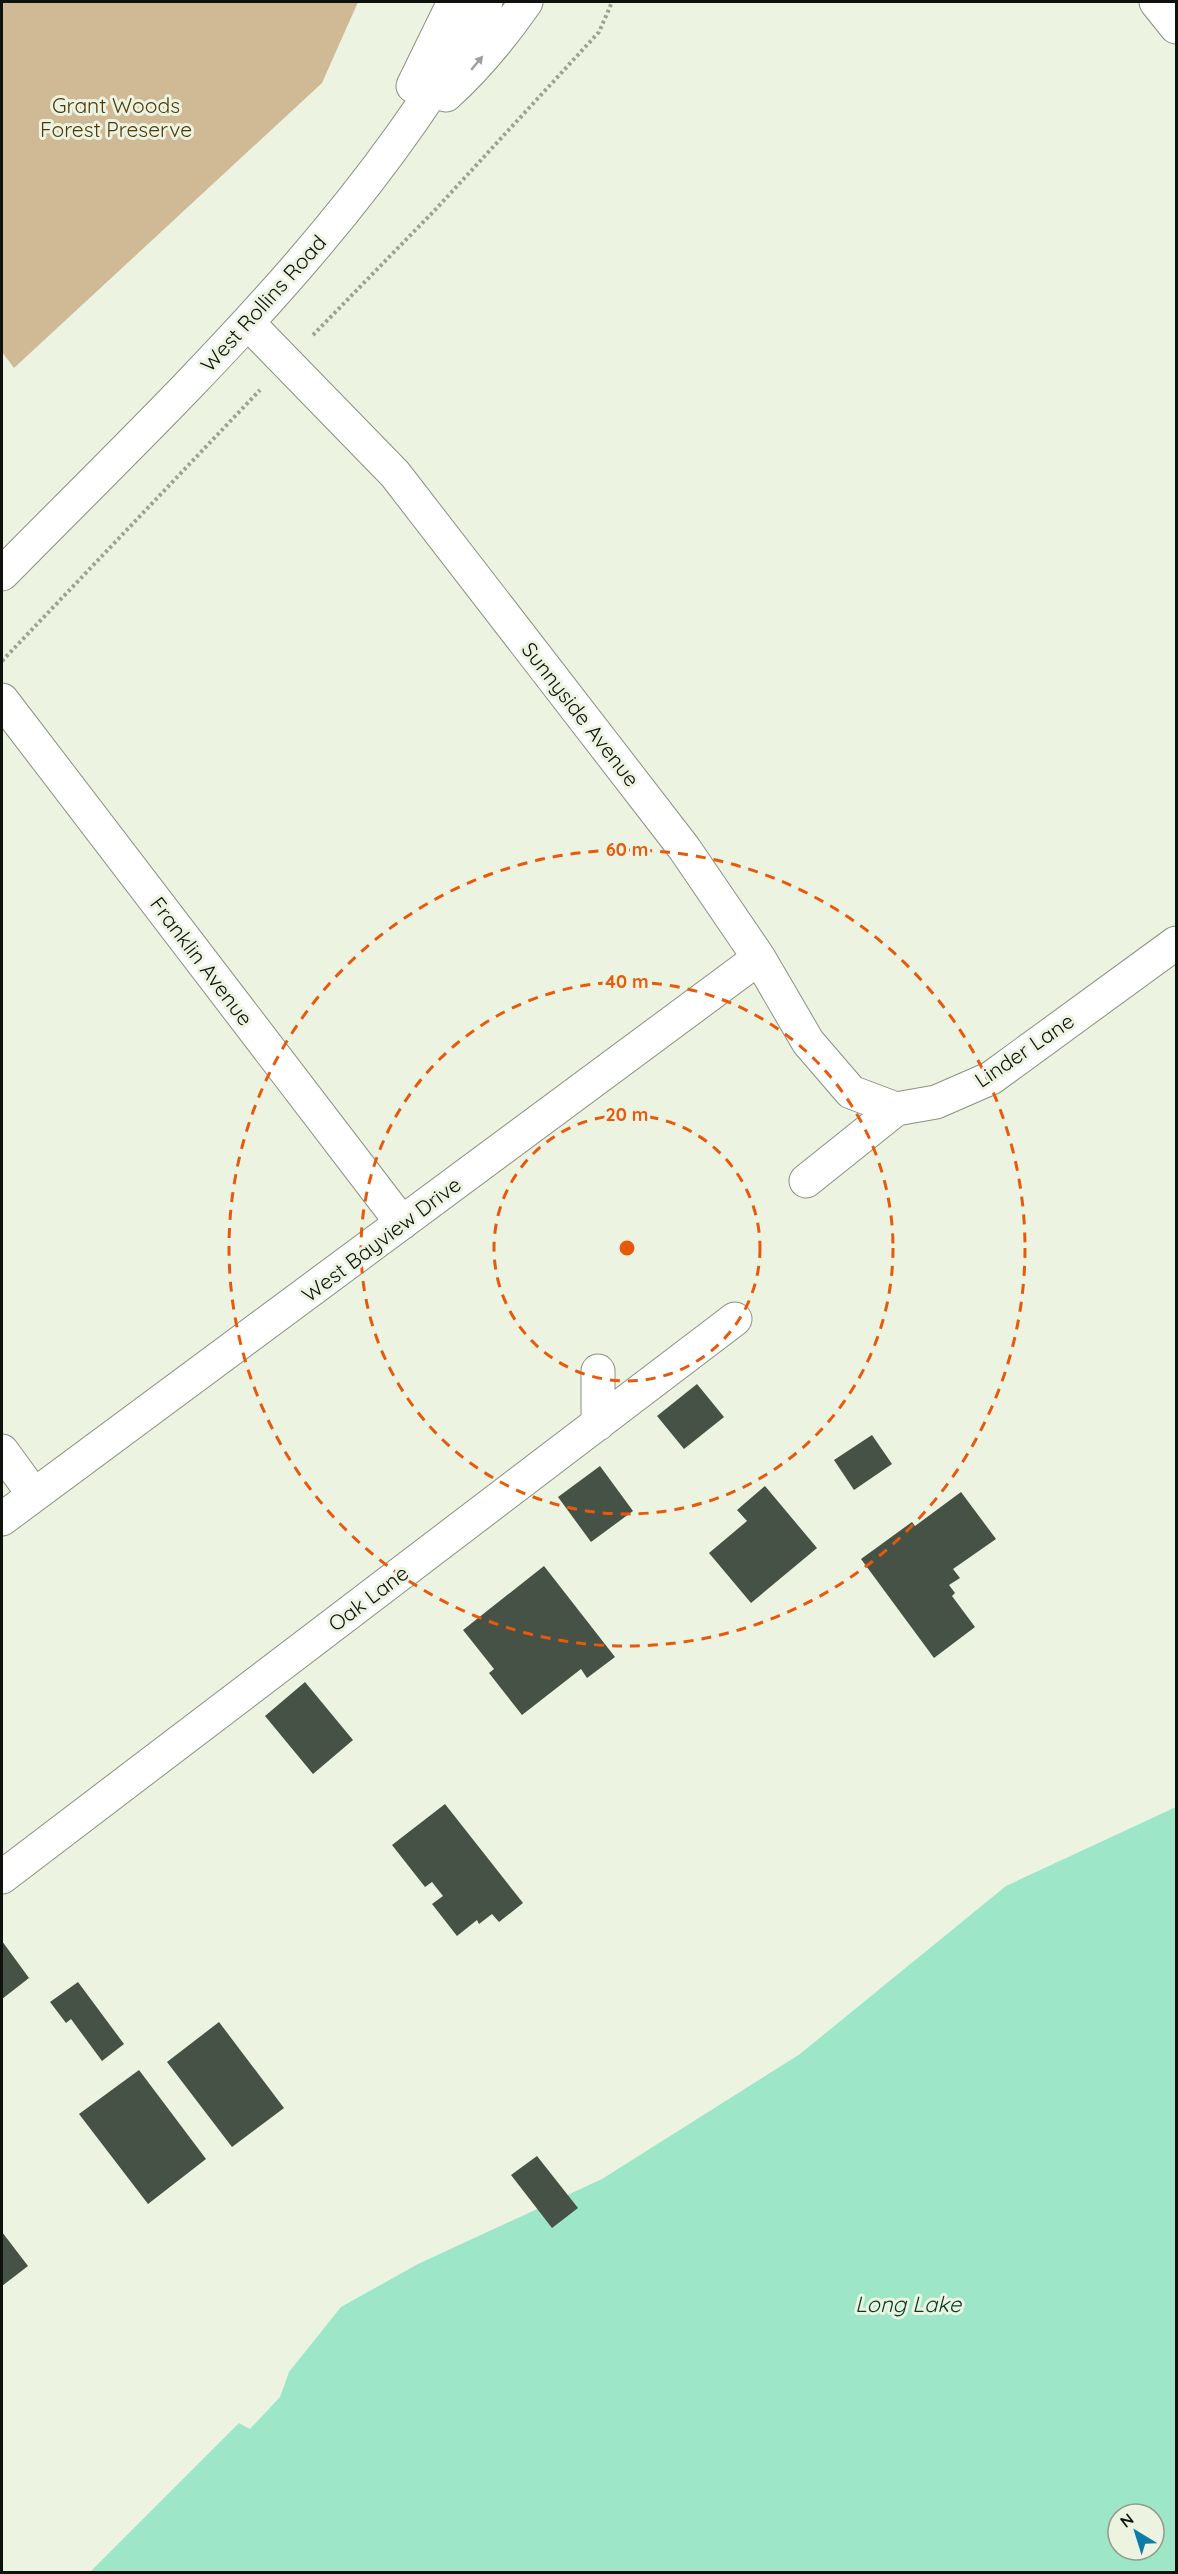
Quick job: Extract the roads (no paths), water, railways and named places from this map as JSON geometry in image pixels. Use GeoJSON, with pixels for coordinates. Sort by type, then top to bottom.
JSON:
{"type":"FeatureCollection","features":[{"type":"Feature","properties":{"kind":"street"},"geometry":{"type":"LineString","coordinates":[[368,181],[454,2]]}},
{"type":"Feature","properties":{"kind":"street","name":"West Rollins Road"},"geometry":{"type":"LineString","coordinates":[[2,574],[248,323],[329,231],[404,132],[486,2]]}},
{"type":"Feature","properties":{"kind":"street"},"geometry":{"type":"LineString","coordinates":[[404,132],[462,80],[526,2]]}},
{"type":"Feature","properties":{"kind":"street"},"geometry":{"type":"LineString","coordinates":[[1156,2],[1176,27]]}},
{"type":"Feature","properties":{"kind":"street","name":"Sunnyside Avenue"},"geometry":{"type":"LineString","coordinates":[[248,323],[395,474],[684,848],[759,958],[808,1042],[851,1092],[896,1108]]}},
{"type":"Feature","properties":{"kind":"street","name":"Franklin Avenue"},"geometry":{"type":"LineString","coordinates":[[2,700],[402,1223]]}},
{"type":"Feature","properties":{"kind":"street","name":"Linder Lane"},"geometry":{"type":"LineString","coordinates":[[896,1108],[936,1102],[991,1078],[1176,943]]}},
{"type":"Feature","properties":{"kind":"street","name":"West Bayview Drive"},"geometry":{"type":"LineString","coordinates":[[2,1518],[759,958]]}},
{"type":"Feature","properties":{"kind":"street"},"geometry":{"type":"LineString","coordinates":[[806,1181],[896,1108]]}},
{"type":"Feature","properties":{"kind":"street","name":"Oak Lane"},"geometry":{"type":"LineString","coordinates":[[2,1877],[735,1319]]}},
{"type":"Feature","properties":{"kind":"street"},"geometry":{"type":"LineString","coordinates":[[598,1371],[598,1424]]}},
{"type":"Feature","properties":{"kind":"street"},"geometry":{"type":"LineString","coordinates":[[2,1451],[34,1495]]}},
{"type":"Feature","properties":{"kind":"water","name":"Long Lake"},"geometry":{"type":"Polygon","coordinates":[[[1176,1807],[1176,2572],[90,2572],[239,2423],[250,2429],[280,2397],[289,2372],[341,2307],[418,2264],[602,2179],[800,2054],[1006,1886],[1176,1807]]]}},
{"type":"Feature","properties":{"kind":"park label","name":"Grant Woods Forest Preserve"},"geometry":{"type":"Point","coordinates":[116,117]}}]}
